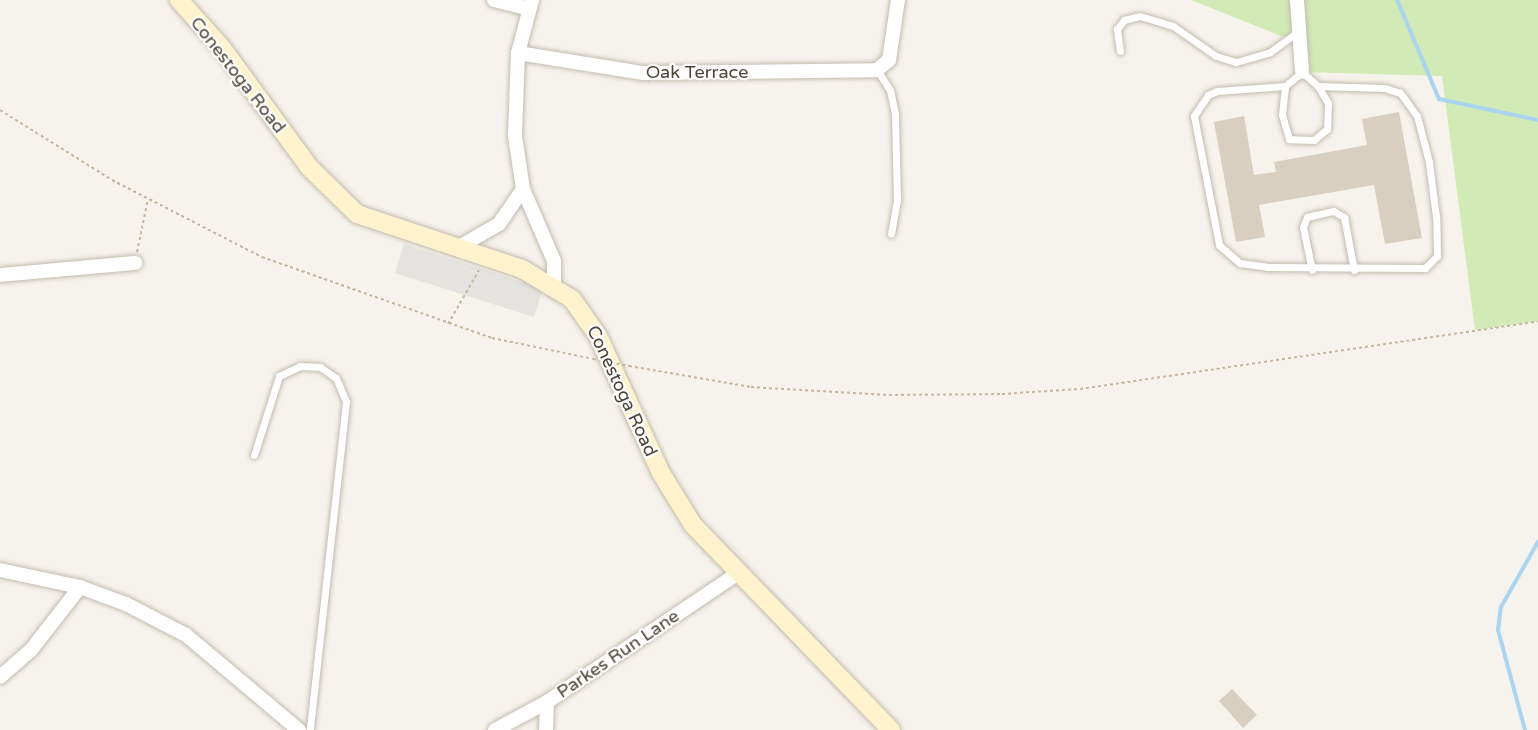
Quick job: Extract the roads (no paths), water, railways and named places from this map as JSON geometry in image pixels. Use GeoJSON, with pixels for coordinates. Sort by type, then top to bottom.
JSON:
{"type":"FeatureCollection","features":[{"type":"Feature","properties":{"kind":"main road","name":"Conestoga Road"},"geometry":{"type":"LineString","coordinates":[[179,0],[339,200],[375,224],[485,256],[554,284],[590,322],[661,473],[693,525],[737,574],[891,730]]}},
{"type":"Feature","properties":{"kind":"street"},"geometry":{"type":"LineString","coordinates":[[494,0],[530,5],[518,53],[514,136],[523,189],[554,261],[554,284]]}},
{"type":"Feature","properties":{"kind":"street"},"geometry":{"type":"LineString","coordinates":[[877,70],[889,60],[898,0]]}},
{"type":"Feature","properties":{"kind":"street"},"geometry":{"type":"LineString","coordinates":[[1297,0],[1302,72]]}},
{"type":"Feature","properties":{"kind":"street","name":"Oak Terrace"},"geometry":{"type":"LineString","coordinates":[[518,53],[644,73],[877,70]]}},
{"type":"Feature","properties":{"kind":"street"},"geometry":{"type":"LineString","coordinates":[[457,248],[499,224],[523,189]]}},
{"type":"Feature","properties":{"kind":"street"},"geometry":{"type":"LineString","coordinates":[[0,275],[135,263]]}},
{"type":"Feature","properties":{"kind":"street"},"geometry":{"type":"LineString","coordinates":[[0,570],[80,587],[126,604],[186,635],[299,730]]}},
{"type":"Feature","properties":{"kind":"street","name":"Parkes Run Lane"},"geometry":{"type":"LineString","coordinates":[[495,730],[547,702],[737,574]]}},
{"type":"Feature","properties":{"kind":"street"},"geometry":{"type":"LineString","coordinates":[[0,677],[31,650],[80,587]]}},
{"type":"Feature","properties":{"kind":"street"},"geometry":{"type":"LineString","coordinates":[[546,730],[547,702]]}},
{"type":"Feature","properties":{"kind":"lane"},"geometry":{"type":"LineString","coordinates":[[1120,51],[1118,29],[1124,20],[1140,16],[1173,26],[1216,56],[1236,62],[1270,52],[1299,32]]}},
{"type":"Feature","properties":{"kind":"lane"},"geometry":{"type":"LineString","coordinates":[[877,70],[890,90],[896,114],[897,200],[891,233]]}},
{"type":"Feature","properties":{"kind":"lane"},"geometry":{"type":"LineString","coordinates":[[1285,86],[1282,115],[1289,139],[1314,140],[1327,129],[1328,103],[1318,86],[1302,72],[1285,86],[1217,91],[1208,95],[1194,116],[1219,245],[1240,264],[1312,270],[1425,268],[1437,256],[1429,162],[1416,116],[1400,93],[1385,88],[1318,86]]}},
{"type":"Feature","properties":{"kind":"lane"},"geometry":{"type":"LineString","coordinates":[[1312,270],[1303,227],[1307,217],[1333,211],[1344,217],[1354,270]]}},
{"type":"Feature","properties":{"kind":"lane"},"geometry":{"type":"LineString","coordinates":[[254,455],[279,376],[300,366],[320,367],[336,378],[346,402],[310,730]]}},
{"type":"Feature","properties":{"kind":"waterway"},"geometry":{"type":"LineString","coordinates":[[1397,0],[1439,99],[1538,120]]}},
{"type":"Feature","properties":{"kind":"waterway"},"geometry":{"type":"LineString","coordinates":[[1525,730],[1498,630],[1501,607],[1538,542]]}}]}
